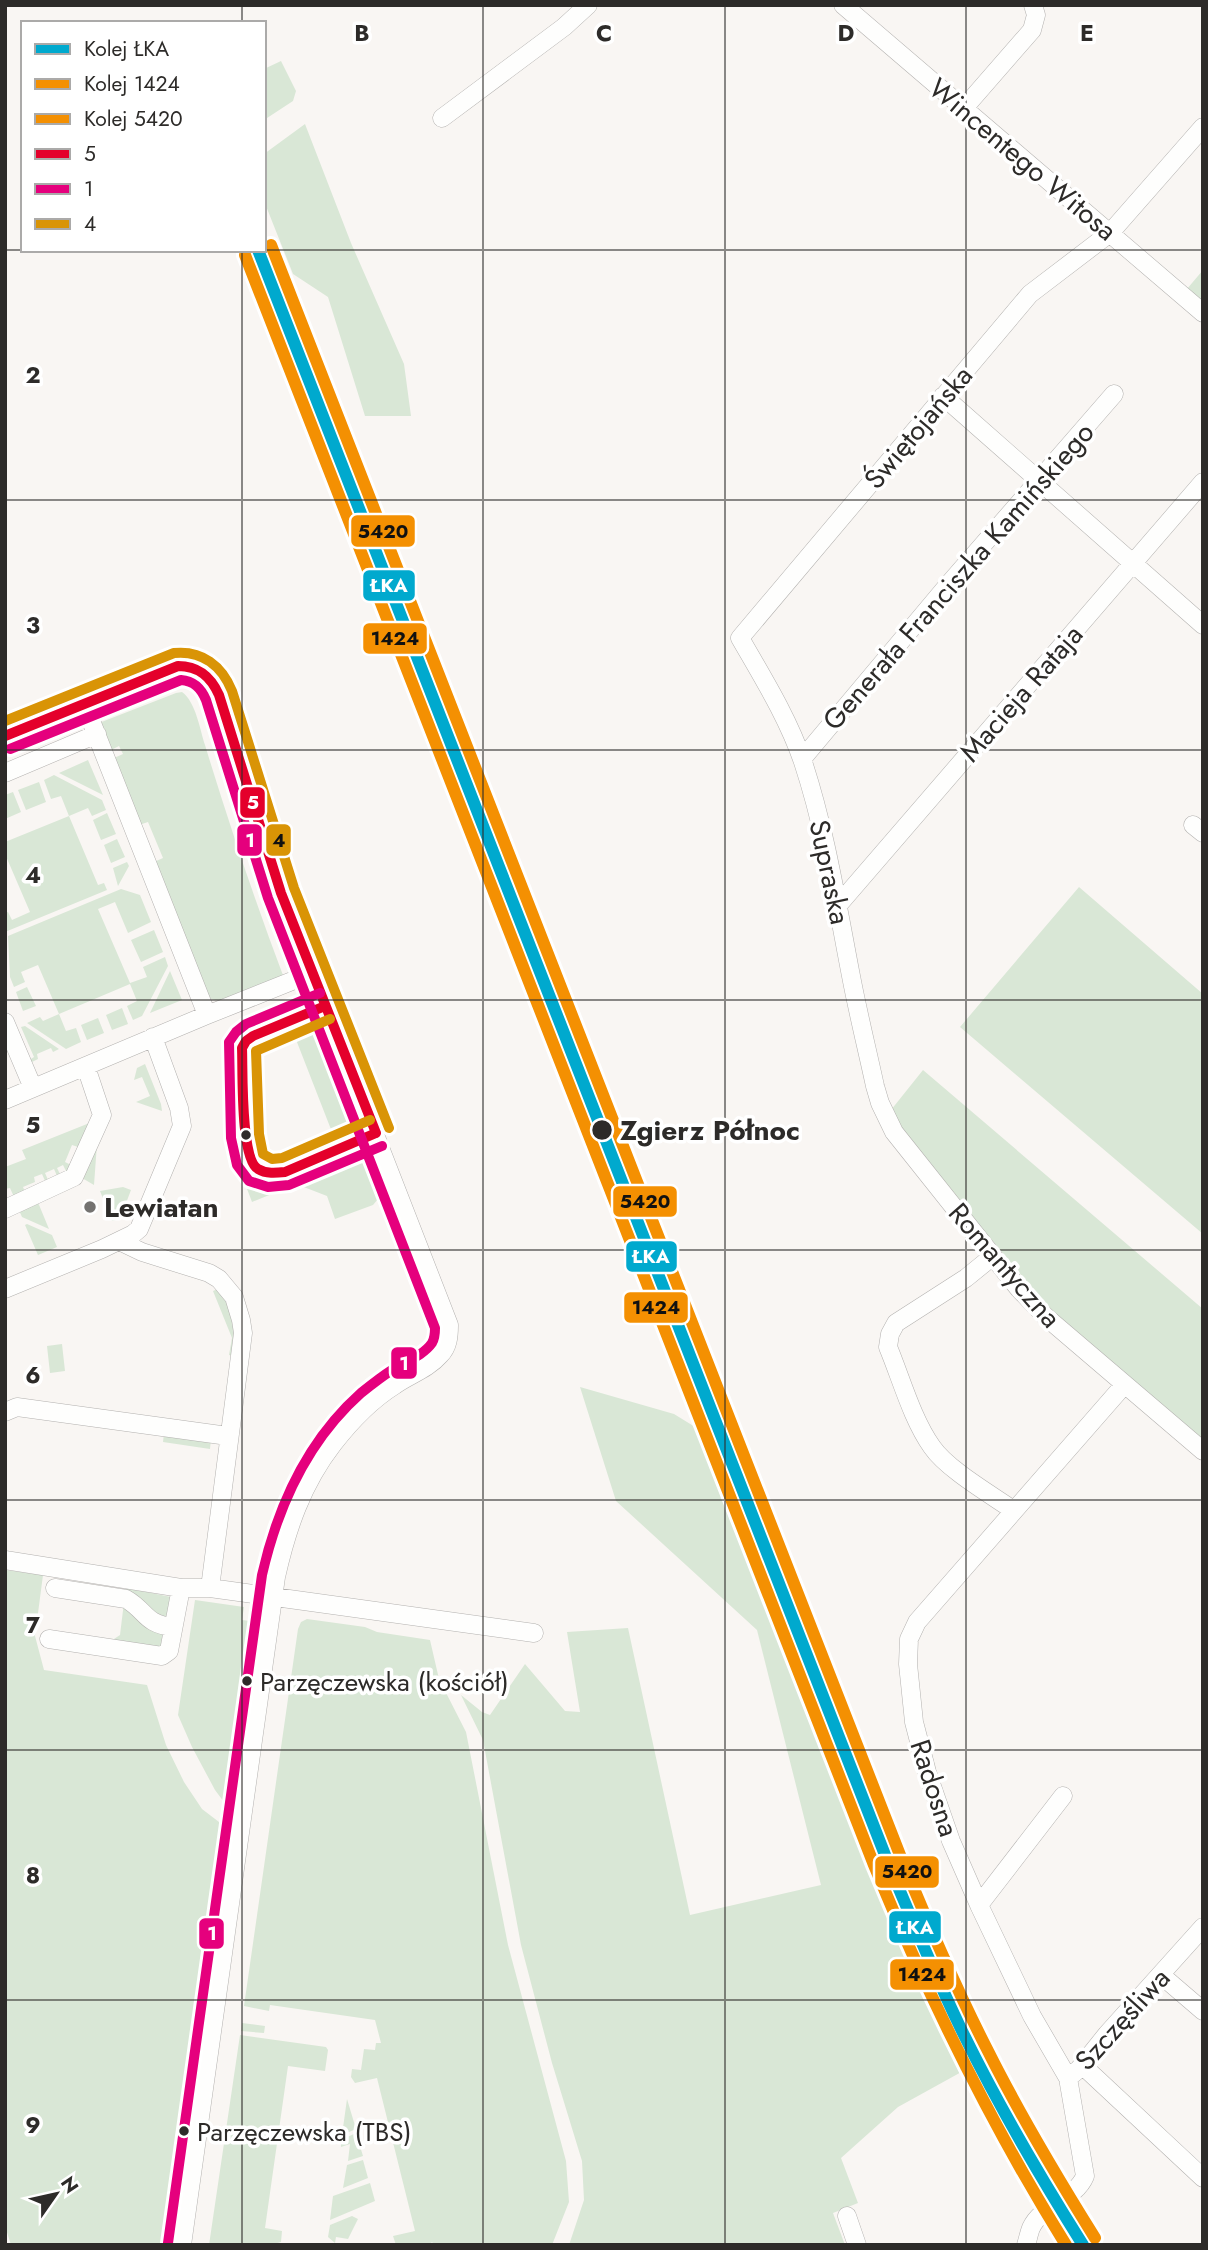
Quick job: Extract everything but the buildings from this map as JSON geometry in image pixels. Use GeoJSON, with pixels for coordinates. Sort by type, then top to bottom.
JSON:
{"type":"FeatureCollection","features":[{"type":"Feature","properties":{"kind":"street"},"geometry":{"type":"LineString","coordinates":[[442,118],[564,27],[588,5]]}},
{"type":"Feature","properties":{"kind":"street","name":"Wincentego Witosa"},"geometry":{"type":"LineString","coordinates":[[843,5],[1203,313]]}},
{"type":"Feature","properties":{"kind":"street"},"geometry":{"type":"LineString","coordinates":[[964,108],[1032,30],[1035,10]]}},
{"type":"Feature","properties":{"kind":"street","name":"Świętojańska"},"geometry":{"type":"LineString","coordinates":[[740,638],[1030,294],[1110,233],[1203,127]]}},
{"type":"Feature","properties":{"kind":"street","name":"Generała Franciszka Kamińskiego"},"geometry":{"type":"LineString","coordinates":[[802,759],[1114,394]]}},
{"type":"Feature","properties":{"kind":"street"},"geometry":{"type":"LineString","coordinates":[[943,396],[1203,625]]}},
{"type":"Feature","properties":{"kind":"street","name":"Macieja Rataja"},"geometry":{"type":"LineString","coordinates":[[839,904],[1203,482]]}},
{"type":"Feature","properties":{"kind":"street","name":"Supraska"},"geometry":{"type":"LineString","coordinates":[[740,638],[770,690],[802,759],[820,819],[839,904],[872,1073],[887,1119]]}},
{"type":"Feature","properties":{"kind":"street"},"geometry":{"type":"LineString","coordinates":[[5,736],[174,667],[188,665],[209,678],[217,690],[270,859],[312,973],[449,1325],[449,1335],[440,1355],[394,1385],[344,1430],[307,1483],[286,1534],[276,1577],[182,2245]]}},
{"type":"Feature","properties":{"kind":"street"},"geometry":{"type":"LineString","coordinates":[[85,703],[207,1015]]}},
{"type":"Feature","properties":{"kind":"street"},"geometry":{"type":"LineString","coordinates":[[5,773],[97,734]]}},
{"type":"Feature","properties":{"kind":"street"},"geometry":{"type":"LineString","coordinates":[[5,1100],[312,973]]}},
{"type":"Feature","properties":{"kind":"street"},"geometry":{"type":"LineString","coordinates":[[5,1022],[33,1088]]}},
{"type":"Feature","properties":{"kind":"street"},"geometry":{"type":"LineString","coordinates":[[5,1289],[119,1241],[139,1229],[182,1126],[179,1108],[153,1037]]}},
{"type":"Feature","properties":{"kind":"street"},"geometry":{"type":"LineString","coordinates":[[5,1209],[69,1180],[78,1172],[102,1115],[86,1067]]}},
{"type":"Feature","properties":{"kind":"street","name":"Romantyczna"},"geometry":{"type":"LineString","coordinates":[[887,1119],[903,1145],[1019,1289],[1046,1317],[1203,1451]]}},
{"type":"Feature","properties":{"kind":"street"},"geometry":{"type":"LineString","coordinates":[[119,1241],[142,1252],[209,1273],[219,1279],[234,1297],[238,1307],[243,1334],[210,1588]]}},
{"type":"Feature","properties":{"kind":"street"},"geometry":{"type":"LineString","coordinates":[[993,1256],[966,1278],[897,1323],[890,1334],[888,1347],[922,1431],[933,1449],[950,1465],[1013,1510]]}},
{"type":"Feature","properties":{"kind":"street","name":"Radosna"},"geometry":{"type":"LineString","coordinates":[[1068,2078],[1032,2016],[951,1841],[927,1772],[914,1722],[908,1664],[909,1639],[916,1622],[1124,1385]]}},
{"type":"Feature","properties":{"kind":"street"},"geometry":{"type":"LineString","coordinates":[[5,1412],[17,1407],[228,1436]]}},
{"type":"Feature","properties":{"kind":"street"},"geometry":{"type":"LineString","coordinates":[[5,1560],[181,1588],[210,1588],[534,1633]]}},
{"type":"Feature","properties":{"kind":"street"},"geometry":{"type":"LineString","coordinates":[[55,1588],[126,1600],[135,1604],[152,1623],[173,1627]]}},
{"type":"Feature","properties":{"kind":"street"},"geometry":{"type":"LineString","coordinates":[[49,1639],[162,1656],[169,1651],[181,1588]]}},
{"type":"Feature","properties":{"kind":"street"},"geometry":{"type":"LineString","coordinates":[[979,1905],[1063,1796]]}},
{"type":"Feature","properties":{"kind":"street","name":"Szczęśliwa"},"geometry":{"type":"LineString","coordinates":[[1068,2078],[1203,1927]]}},
{"type":"Feature","properties":{"kind":"street"},"geometry":{"type":"LineString","coordinates":[[1161,1975],[1203,2011]]}},
{"type":"Feature","properties":{"kind":"street"},"geometry":{"type":"LineString","coordinates":[[1082,2065],[1203,2178]]}},
{"type":"Feature","properties":{"kind":"street"},"geometry":{"type":"LineString","coordinates":[[1026,2245],[1031,2227],[1040,2215],[1081,2186],[1085,2176],[1068,2078]]}},
{"type":"Feature","properties":{"kind":"street"},"geometry":{"type":"LineString","coordinates":[[847,2216],[857,2245]]}},
{"type":"Feature","properties":{"kind":"green space"},"geometry":{"type":"Polygon","coordinates":[[[281,61],[296,91],[293,101],[266,119],[266,68],[281,61]]]}},
{"type":"Feature","properties":{"kind":"green space"},"geometry":{"type":"Polygon","coordinates":[[[305,124],[351,243],[404,364],[411,416],[365,416],[328,297],[293,274],[266,206],[266,153],[305,124]]]}},
{"type":"Feature","properties":{"kind":"green space"},"geometry":{"type":"Polygon","coordinates":[[[1203,270],[1203,303],[1187,289],[1203,270]]]}},
{"type":"Feature","properties":{"kind":"green space"},"geometry":{"type":"Polygon","coordinates":[[[182,692],[191,702],[197,717],[233,833],[284,978],[224,1002],[211,999],[205,990],[154,862],[163,858],[148,822],[139,825],[114,758],[123,754],[119,746],[111,750],[99,723],[182,692]]]}},
{"type":"Feature","properties":{"kind":"green space"},"geometry":{"type":"Polygon","coordinates":[[[88,760],[103,795],[59,773],[88,760]]]}},
{"type":"Feature","properties":{"kind":"green space"},"geometry":{"type":"Polygon","coordinates":[[[54,775],[102,800],[106,810],[92,816],[88,808],[69,816],[61,796],[51,799],[44,780],[54,775]]]}},
{"type":"Feature","properties":{"kind":"green space"},"geometry":{"type":"Polygon","coordinates":[[[39,782],[46,802],[26,810],[18,790],[39,782]]]}},
{"type":"Feature","properties":{"kind":"green space"},"geometry":{"type":"Polygon","coordinates":[[[13,792],[21,812],[5,819],[5,795],[13,792]]]}},
{"type":"Feature","properties":{"kind":"green space"},"geometry":{"type":"Polygon","coordinates":[[[107,813],[116,834],[101,840],[93,820],[107,813]]]}},
{"type":"Feature","properties":{"kind":"green space"},"geometry":{"type":"Polygon","coordinates":[[[69,816],[98,885],[104,883],[107,890],[5,932],[5,913],[8,912],[12,920],[30,912],[5,854],[5,842],[69,816]]]}},
{"type":"Feature","properties":{"kind":"green space"},"geometry":{"type":"Polygon","coordinates":[[[117,839],[125,857],[111,863],[104,845],[117,839]]]}},
{"type":"Feature","properties":{"kind":"green space"},"geometry":{"type":"Polygon","coordinates":[[[127,862],[129,866],[118,886],[113,868],[127,862]]]}},
{"type":"Feature","properties":{"kind":"green space"},"geometry":{"type":"Polygon","coordinates":[[[1079,887],[1203,994],[1203,1234],[960,1027],[1079,887]]]}},
{"type":"Feature","properties":{"kind":"green space"},"geometry":{"type":"Polygon","coordinates":[[[121,889],[140,895],[151,922],[128,933],[115,902],[98,909],[130,983],[147,977],[143,967],[165,957],[168,966],[142,1016],[133,1020],[127,1006],[137,1001],[130,984],[59,1014],[38,965],[21,972],[25,982],[14,987],[10,977],[8,936],[121,889]]]}},
{"type":"Feature","properties":{"kind":"green space"},"geometry":{"type":"Polygon","coordinates":[[[154,930],[163,952],[141,962],[131,940],[154,930]]]}},
{"type":"Feature","properties":{"kind":"green space"},"geometry":{"type":"Polygon","coordinates":[[[170,971],[182,1000],[150,1013],[170,971]]]}},
{"type":"Feature","properties":{"kind":"green space"},"geometry":{"type":"Polygon","coordinates":[[[27,987],[36,1006],[23,1011],[16,992],[27,987]]]}},
{"type":"Feature","properties":{"kind":"green space"},"geometry":{"type":"Polygon","coordinates":[[[297,1003],[285,1013],[243,1032],[236,1043],[234,1062],[227,1063],[229,1042],[240,1027],[297,1003]]]}},
{"type":"Feature","properties":{"kind":"green space"},"geometry":{"type":"Polygon","coordinates":[[[122,1008],[128,1024],[112,1030],[106,1015],[122,1008]]]}},
{"type":"Feature","properties":{"kind":"green space"},"geometry":{"type":"Polygon","coordinates":[[[59,1014],[66,1031],[76,1028],[81,1042],[66,1049],[27,1023],[40,1017],[43,1021],[59,1014]]]}},
{"type":"Feature","properties":{"kind":"green space"},"geometry":{"type":"Polygon","coordinates":[[[98,1018],[104,1033],[87,1040],[81,1025],[98,1018]]]}},
{"type":"Feature","properties":{"kind":"green space"},"geometry":{"type":"Polygon","coordinates":[[[25,1026],[59,1049],[53,1052],[51,1048],[37,1054],[38,1059],[28,1064],[26,1062],[34,1057],[21,1027],[25,1026]]]}},
{"type":"Feature","properties":{"kind":"green space"},"geometry":{"type":"Polygon","coordinates":[[[299,1027],[314,1030],[322,1039],[354,1119],[353,1134],[347,1139],[338,1138],[332,1132],[295,1037],[295,1030],[299,1027]]]}},
{"type":"Feature","properties":{"kind":"green space"},"geometry":{"type":"Polygon","coordinates":[[[145,1064],[162,1111],[136,1102],[150,1096],[142,1077],[134,1080],[137,1068],[145,1064]]]}},
{"type":"Feature","properties":{"kind":"green space"},"geometry":{"type":"Polygon","coordinates":[[[923,1070],[1203,1309],[1203,1442],[1048,1307],[903,1134],[891,1110],[923,1070]]]}},
{"type":"Feature","properties":{"kind":"green space"},"geometry":{"type":"Polygon","coordinates":[[[92,1122],[81,1148],[72,1145],[65,1162],[73,1166],[67,1173],[63,1165],[57,1168],[61,1176],[58,1178],[54,1169],[45,1173],[49,1182],[46,1183],[42,1174],[34,1177],[35,1182],[23,1187],[25,1192],[14,1197],[10,1188],[5,1189],[5,1167],[26,1159],[22,1150],[92,1122]]]}},
{"type":"Feature","properties":{"kind":"green space"},"geometry":{"type":"Polygon","coordinates":[[[97,1144],[94,1185],[82,1178],[97,1144]]]}},
{"type":"Feature","properties":{"kind":"green space"},"geometry":{"type":"Polygon","coordinates":[[[239,1146],[245,1168],[254,1178],[267,1182],[276,1182],[322,1162],[347,1157],[358,1158],[369,1170],[378,1199],[373,1205],[335,1219],[327,1196],[296,1184],[252,1202],[233,1152],[232,1147],[239,1146]]]}},
{"type":"Feature","properties":{"kind":"green space"},"geometry":{"type":"Polygon","coordinates":[[[123,1187],[131,1190],[120,1219],[112,1221],[100,1191],[123,1187]]]}},
{"type":"Feature","properties":{"kind":"green space"},"geometry":{"type":"Polygon","coordinates":[[[37,1200],[49,1229],[22,1217],[18,1208],[37,1200]]]}},
{"type":"Feature","properties":{"kind":"green space"},"geometry":{"type":"Polygon","coordinates":[[[25,1225],[52,1235],[57,1247],[38,1255],[25,1225]]]}},
{"type":"Feature","properties":{"kind":"green space"},"geometry":{"type":"Polygon","coordinates":[[[220,1288],[229,1304],[233,1321],[234,1356],[229,1355],[232,1338],[213,1291],[220,1288]]]}},
{"type":"Feature","properties":{"kind":"green space"},"geometry":{"type":"Polygon","coordinates":[[[62,1344],[65,1371],[50,1373],[47,1346],[62,1344]]]}},
{"type":"Feature","properties":{"kind":"green space"},"geometry":{"type":"Polygon","coordinates":[[[580,1387],[674,1414],[700,1430],[938,2015],[965,2070],[898,2107],[841,2158],[858,2203],[833,2213],[845,2245],[569,2245],[584,2200],[582,2161],[552,2063],[521,1945],[483,1740],[461,1695],[490,1715],[525,1664],[565,1711],[580,1712],[567,1632],[628,1628],[690,1915],[821,1885],[757,1630],[616,1501],[580,1387]]]}},
{"type":"Feature","properties":{"kind":"green space"},"geometry":{"type":"Polygon","coordinates":[[[164,1433],[211,1439],[210,1449],[163,1442],[164,1433]]]}},
{"type":"Feature","properties":{"kind":"green space"},"geometry":{"type":"Polygon","coordinates":[[[5,1570],[43,1575],[35,1636],[44,1670],[147,1685],[166,1745],[184,1782],[202,1809],[219,1822],[226,1833],[191,2090],[183,2106],[166,2245],[11,2245],[5,2226],[5,1570]]]}},
{"type":"Feature","properties":{"kind":"green space"},"geometry":{"type":"Polygon","coordinates":[[[127,1588],[171,1597],[171,1611],[164,1618],[154,1617],[138,1598],[125,1590],[127,1588]]]}},
{"type":"Feature","properties":{"kind":"green space"},"geometry":{"type":"Polygon","coordinates":[[[195,1600],[244,1607],[242,1620],[258,1622],[235,1783],[231,1797],[224,1802],[192,1747],[178,1715],[195,1600]]]}},
{"type":"Feature","properties":{"kind":"green space"},"geometry":{"type":"Polygon","coordinates":[[[124,1602],[163,1630],[165,1644],[158,1649],[115,1642],[114,1639],[120,1635],[124,1602]]]}},
{"type":"Feature","properties":{"kind":"green space"},"geometry":{"type":"Polygon","coordinates":[[[307,1619],[430,1640],[439,1679],[466,1732],[508,1945],[566,2161],[569,2202],[552,2245],[434,2245],[432,2242],[429,2245],[396,2245],[393,2236],[415,2231],[377,2078],[355,2083],[351,2077],[352,2069],[361,2070],[364,2049],[375,2050],[376,2043],[381,2043],[375,2020],[270,2005],[269,2011],[244,2006],[298,1629],[301,1622],[307,1619]]]}},
{"type":"Feature","properties":{"kind":"green space"},"geometry":{"type":"Polygon","coordinates":[[[242,2023],[265,2026],[264,2033],[241,2031],[242,2023]]]}},
{"type":"Feature","properties":{"kind":"green space"},"geometry":{"type":"Polygon","coordinates":[[[240,2035],[326,2047],[328,2050],[325,2071],[288,2066],[265,2228],[282,2231],[281,2242],[270,2245],[209,2245],[240,2035]]]}},
{"type":"Feature","properties":{"kind":"green space"},"geometry":{"type":"Polygon","coordinates":[[[347,2099],[356,2129],[342,2135],[347,2099]]]}},
{"type":"Feature","properties":{"kind":"green space"},"geometry":{"type":"Polygon","coordinates":[[[356,2133],[363,2156],[348,2161],[350,2144],[341,2147],[341,2140],[356,2133]]]}},
{"type":"Feature","properties":{"kind":"green space"},"geometry":{"type":"Polygon","coordinates":[[[363,2160],[368,2178],[343,2188],[347,2165],[363,2160]]]}},
{"type":"Feature","properties":{"kind":"green space"},"geometry":{"type":"Polygon","coordinates":[[[370,2183],[375,2201],[330,2220],[333,2196],[370,2183]]]}},
{"type":"Feature","properties":{"kind":"green space"},"geometry":{"type":"Polygon","coordinates":[[[352,2216],[358,2219],[348,2239],[336,2237],[335,2243],[328,2237],[330,2225],[352,2216]]]}},
{"type":"Feature","properties":{"kind":"railway"},"geometry":{"type":"LineString","coordinates":[[738,1453],[791,1573]]}},
{"type":"Feature","properties":{"kind":"rail line","name":"5420"},"geometry":{"type":"LineString","coordinates":[[271,245],[910,1880],[1000,2075],[1095,2238]]}},
{"type":"Feature","properties":{"kind":"rail line","name":"ŁKA"},"geometry":{"type":"LineString","coordinates":[[259,252],[887,1860],[933,1968],[976,2059],[1020,2140],[1083,2245]]}},
{"type":"Feature","properties":{"kind":"rail line","name":"1424"},"geometry":{"type":"LineString","coordinates":[[245,255],[874,1865],[962,2059],[1012,2153],[1066,2245]]}},
{"type":"Feature","properties":{"kind":"transit line","name":"4"},"geometry":{"type":"LineString","coordinates":[[5,721],[174,653],[193,654],[217,667],[232,691],[294,888],[389,1128]]}},
{"type":"Feature","properties":{"kind":"transit line","name":"5"},"geometry":{"type":"LineString","coordinates":[[5,736],[178,666],[198,670],[208,678],[219,695],[281,893],[376,1133]]}},
{"type":"Feature","properties":{"kind":"transit line","name":"1"},"geometry":{"type":"LineString","coordinates":[[10,749],[181,680],[193,684],[202,692],[268,898],[435,1328],[434,1339],[428,1348],[361,1393],[325,1432],[297,1476],[269,1549],[262,1575],[168,2243]]}},
{"type":"Feature","properties":{"kind":"transit line","name":"1"},"geometry":{"type":"LineString","coordinates":[[320,993],[246,1024],[229,1042],[231,1138],[237,1165],[249,1181],[268,1187],[289,1185],[382,1146]]}},
{"type":"Feature","properties":{"kind":"transit line","name":"5"},"geometry":{"type":"LineString","coordinates":[[325,1006],[253,1036],[242,1048],[245,1132],[252,1162],[264,1172],[285,1172],[376,1133]]}},
{"type":"Feature","properties":{"kind":"transit line","name":"4"},"geometry":{"type":"LineString","coordinates":[[330,1019],[256,1051],[259,1134],[263,1154],[272,1159],[282,1158],[370,1120]]}},
{"type":"Feature","properties":{"kind":"place","name":"Zgierz Północ"},"geometry":{"type":"Point","coordinates":[602,1130]}},
{"type":"Feature","properties":{"kind":"place","name":"Lewiatan"},"geometry":{"type":"Point","coordinates":[90,1207]}},
{"type":"Feature","properties":{"kind":"place","name":"Parzęczewska (kościół)"},"geometry":{"type":"Point","coordinates":[247,1681]}},
{"type":"Feature","properties":{"kind":"place","name":"Parzęczewska (TBS)"},"geometry":{"type":"Point","coordinates":[184,2131]}}]}
